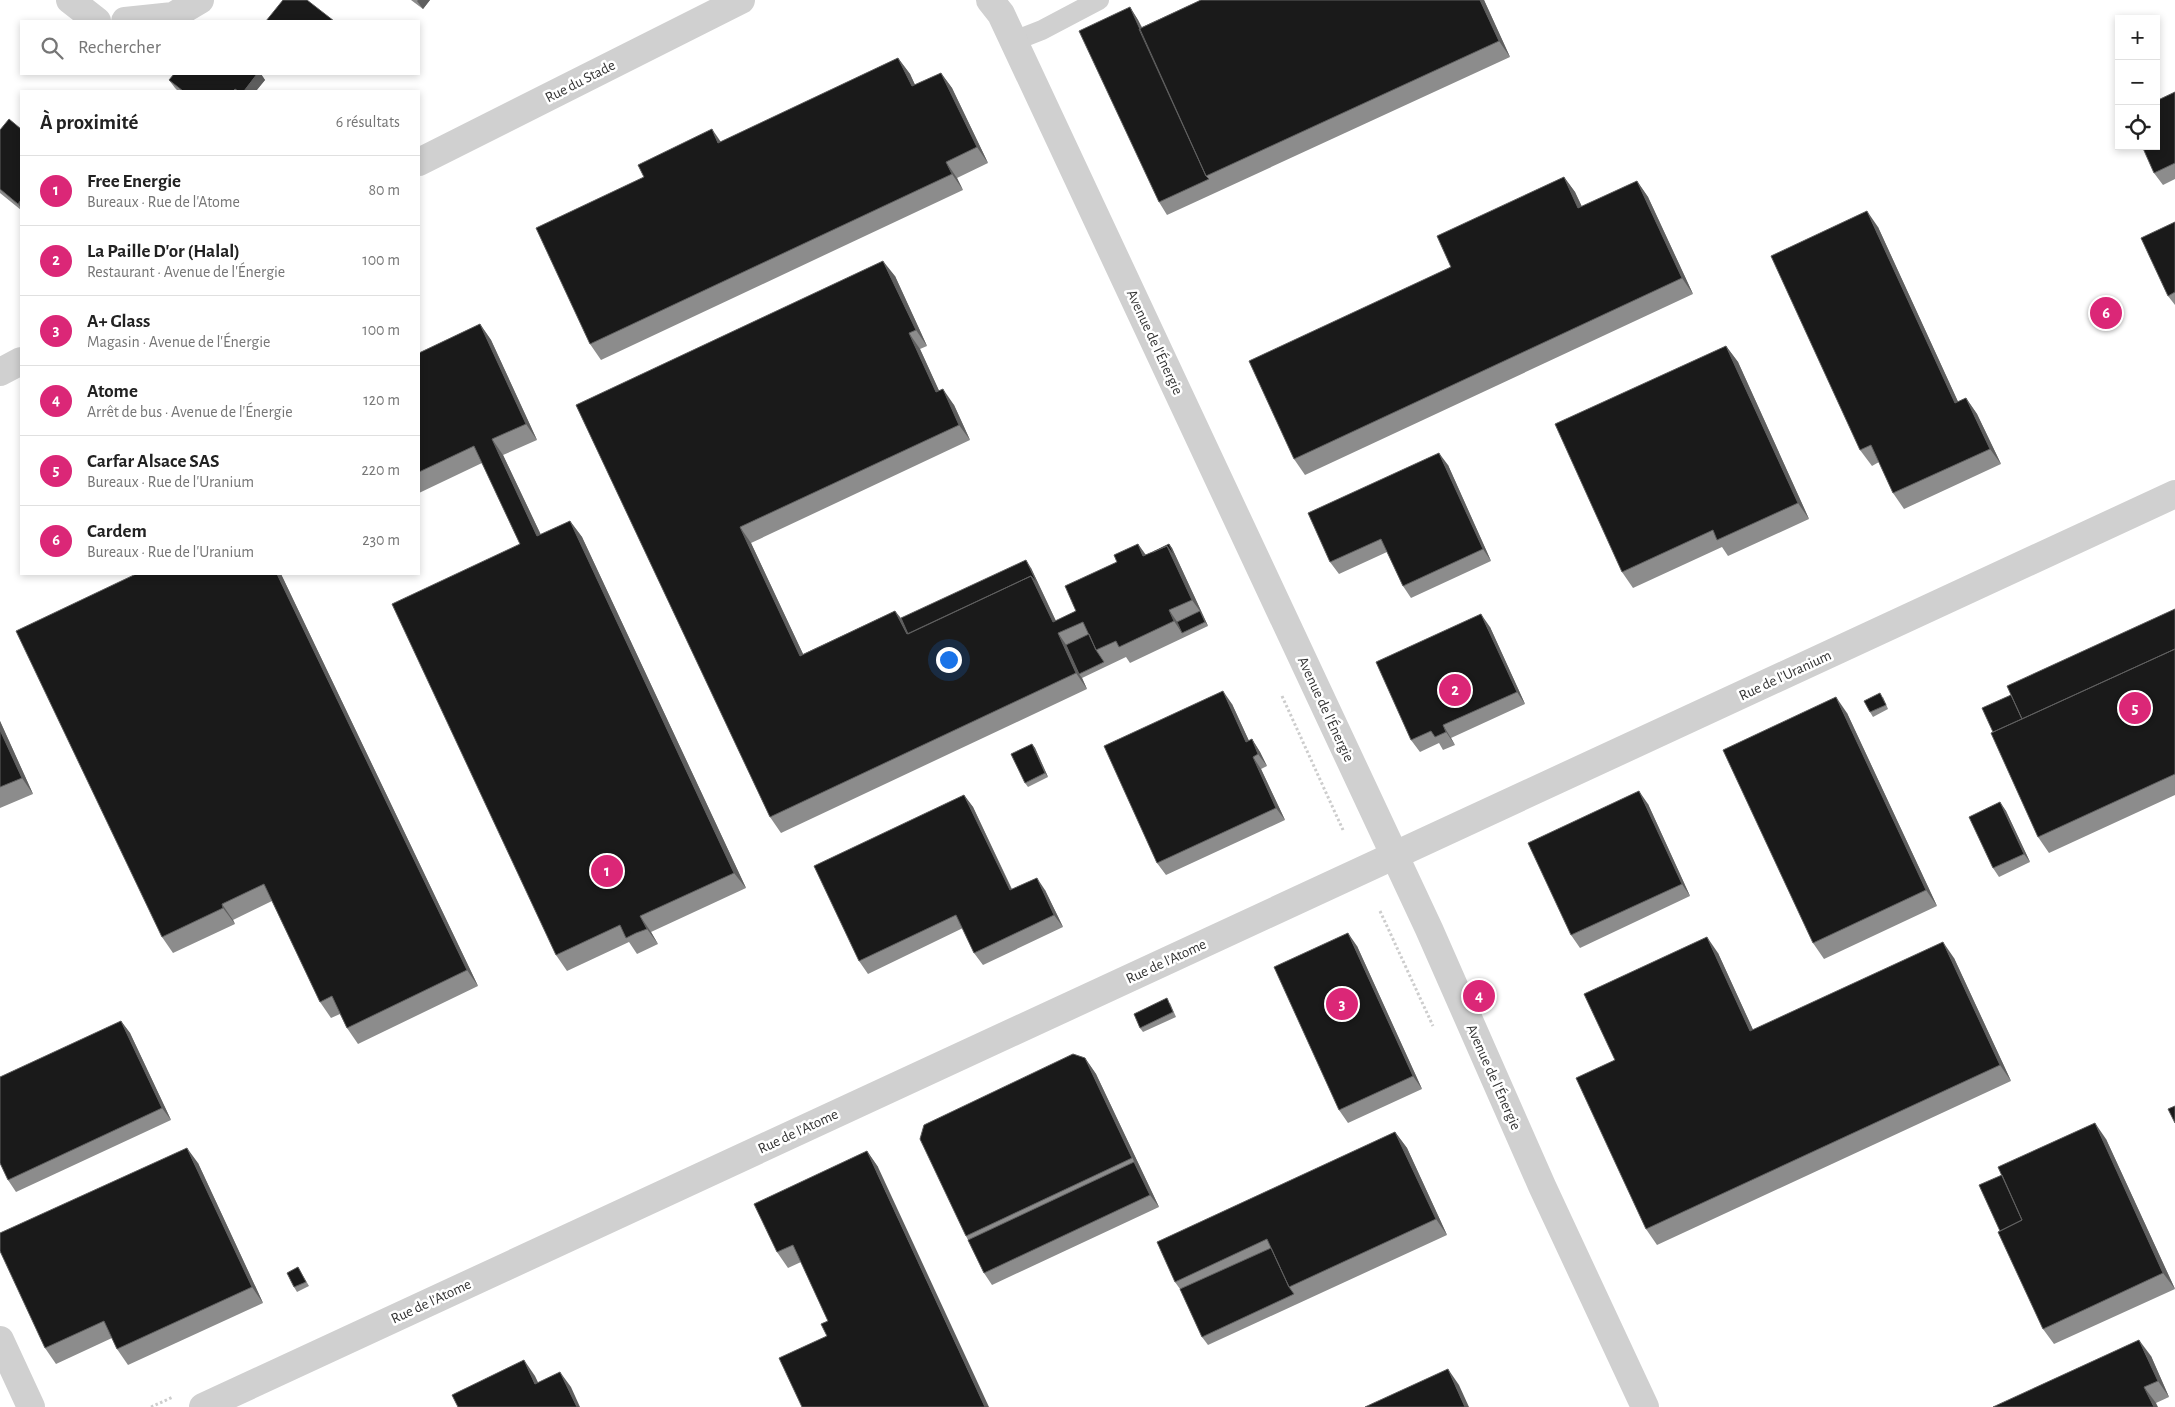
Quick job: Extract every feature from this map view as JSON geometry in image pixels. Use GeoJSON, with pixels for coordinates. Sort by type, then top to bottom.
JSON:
{"type":"FeatureCollection","features":[{"type":"Feature","properties":{"kind":"street"},"geometry":{"type":"LineString","coordinates":[[70,0],[96,20]]}},
{"type":"Feature","properties":{"kind":"street"},"geometry":{"type":"LineString","coordinates":[[135,20],[173,16],[200,0]]}},
{"type":"Feature","properties":{"kind":"street","name":"Rue du Stade"},"geometry":{"type":"LineString","coordinates":[[420,161],[741,0]]}},
{"type":"Feature","properties":{"kind":"street","name":"Avenue de l'Énergie"},"geometry":{"type":"LineString","coordinates":[[997,4],[1429,929],[1542,1186],[1645,1407]]}},
{"type":"Feature","properties":{"kind":"street"},"geometry":{"type":"LineString","coordinates":[[0,372],[20,362]]}},
{"type":"Feature","properties":{"kind":"street","name":"Rue de l'Uranium"},"geometry":{"type":"LineString","coordinates":[[1394,856],[2175,494]]}},
{"type":"Feature","properties":{"kind":"street","name":"Rue de l'Atome"},"geometry":{"type":"LineString","coordinates":[[202,1407],[1394,856]]}},
{"type":"Feature","properties":{"kind":"street"},"geometry":{"type":"LineString","coordinates":[[0,1340],[31,1407]]}},
{"type":"Feature","properties":{"kind":"lane"},"geometry":{"type":"LineString","coordinates":[[1014,41],[1042,30],[1099,0]]}},
{"type":"Feature","properties":{"kind":"building"},"geometry":{"type":"Polygon","coordinates":[[[283,0],[307,0],[333,20],[267,20],[283,0]]]}},
{"type":"Feature","properties":{"kind":"building"},"geometry":{"type":"Polygon","coordinates":[[[1201,0],[1480,0],[1499,41],[1206,176],[1139,29],[1201,0]]]}},
{"type":"Feature","properties":{"kind":"building"},"geometry":{"type":"Polygon","coordinates":[[[1130,7],[1209,179],[1159,202],[1079,31],[1130,7]]]}},
{"type":"Feature","properties":{"kind":"building"},"geometry":{"type":"Polygon","coordinates":[[[898,58],[912,86],[941,73],[977,147],[946,162],[952,174],[590,344],[536,228],[644,177],[638,165],[712,129],[718,143],[898,58]]]}},
{"type":"Feature","properties":{"kind":"building"},"geometry":{"type":"Polygon","coordinates":[[[173,75],[256,75],[245,90],[182,90],[169,80],[173,75]]]}},
{"type":"Feature","properties":{"kind":"building"},"geometry":{"type":"Polygon","coordinates":[[[2175,92],[2175,163],[2154,173],[2144,150],[2160,150],[2160,99],[2175,92]]]}},
{"type":"Feature","properties":{"kind":"building"},"geometry":{"type":"Polygon","coordinates":[[[9,119],[20,128],[20,201],[18,204],[0,189],[0,130],[9,119]]]}},
{"type":"Feature","properties":{"kind":"building"},"geometry":{"type":"Polygon","coordinates":[[[1564,177],[1578,208],[1637,181],[1682,278],[1294,459],[1249,361],[1451,267],[1437,236],[1564,177]]]}},
{"type":"Feature","properties":{"kind":"building"},"geometry":{"type":"Polygon","coordinates":[[[1867,211],[1955,403],[1966,398],[1990,449],[1893,493],[1871,445],[1860,450],[1771,256],[1867,211]]]}},
{"type":"Feature","properties":{"kind":"building"},"geometry":{"type":"Polygon","coordinates":[[[2175,222],[2175,292],[2168,296],[2141,238],[2175,222]]]}},
{"type":"Feature","properties":{"kind":"building"},"geometry":{"type":"Polygon","coordinates":[[[883,261],[916,330],[909,333],[936,392],[943,389],[959,425],[740,527],[800,656],[895,611],[907,634],[1031,576],[1053,622],[1076,611],[1065,586],[1117,562],[1114,555],[1138,544],[1143,556],[1167,546],[1192,600],[1169,610],[1174,621],[1119,647],[1116,641],[1096,650],[1083,622],[1058,633],[1076,673],[770,817],[576,405],[883,261]]]}},
{"type":"Feature","properties":{"kind":"building"},"geometry":{"type":"Polygon","coordinates":[[[480,324],[526,424],[492,439],[537,536],[570,521],[734,873],[640,916],[647,929],[626,938],[620,925],[556,955],[392,604],[520,544],[474,446],[420,472],[420,353],[480,324]]]}},
{"type":"Feature","properties":{"kind":"building"},"geometry":{"type":"Polygon","coordinates":[[[1726,346],[1798,503],[1717,540],[1713,530],[1622,572],[1555,424],[1726,346]]]}},
{"type":"Feature","properties":{"kind":"building"},"geometry":{"type":"Polygon","coordinates":[[[1439,453],[1483,549],[1403,586],[1381,539],[1330,562],[1308,513],[1439,453]]]}},
{"type":"Feature","properties":{"kind":"building"},"geometry":{"type":"Polygon","coordinates":[[[1169,544],[1175,557],[1167,546],[1153,552],[1169,544]]]}},
{"type":"Feature","properties":{"kind":"building"},"geometry":{"type":"Polygon","coordinates":[[[1026,560],[1037,583],[1031,576],[908,634],[901,618],[1026,560]]]}},
{"type":"Feature","properties":{"kind":"building"},"geometry":{"type":"Polygon","coordinates":[[[134,575],[277,575],[467,970],[347,1028],[332,996],[320,1002],[264,884],[222,904],[223,908],[162,937],[16,631],[134,575]]]}},
{"type":"Feature","properties":{"kind":"building"},"geometry":{"type":"Polygon","coordinates":[[[2175,609],[2175,649],[2022,719],[2007,686],[2175,609]]]}},
{"type":"Feature","properties":{"kind":"building"},"geometry":{"type":"Polygon","coordinates":[[[1200,611],[1205,622],[1182,633],[1177,622],[1200,611]]]}},
{"type":"Feature","properties":{"kind":"building"},"geometry":{"type":"Polygon","coordinates":[[[1481,614],[1517,692],[1443,725],[1446,732],[1435,737],[1431,731],[1411,740],[1376,662],[1481,614]]]}},
{"type":"Feature","properties":{"kind":"building"},"geometry":{"type":"Polygon","coordinates":[[[1089,634],[1104,662],[1079,674],[1066,645],[1089,634]]]}},
{"type":"Feature","properties":{"kind":"building"},"geometry":{"type":"Polygon","coordinates":[[[2175,649],[2175,774],[2038,837],[1991,733],[2175,649]]]}},
{"type":"Feature","properties":{"kind":"building"},"geometry":{"type":"Polygon","coordinates":[[[1223,691],[1246,742],[1252,739],[1258,754],[1253,757],[1276,808],[1157,863],[1104,746],[1223,691]]]}},
{"type":"Feature","properties":{"kind":"building"},"geometry":{"type":"Polygon","coordinates":[[[1880,693],[1886,705],[1870,712],[1864,701],[1880,693]]]}},
{"type":"Feature","properties":{"kind":"building"},"geometry":{"type":"Polygon","coordinates":[[[2011,695],[2022,719],[1993,732],[1982,708],[2011,695]]]}},
{"type":"Feature","properties":{"kind":"building"},"geometry":{"type":"Polygon","coordinates":[[[1836,697],[1926,890],[1813,943],[1723,750],[1836,697]]]}},
{"type":"Feature","properties":{"kind":"building"},"geometry":{"type":"Polygon","coordinates":[[[0,730],[22,778],[0,787],[0,730]]]}},
{"type":"Feature","properties":{"kind":"building"},"geometry":{"type":"Polygon","coordinates":[[[1032,744],[1045,773],[1025,783],[1011,754],[1032,744]]]}},
{"type":"Feature","properties":{"kind":"building"},"geometry":{"type":"Polygon","coordinates":[[[1639,791],[1682,884],[1571,935],[1528,843],[1639,791]]]}},
{"type":"Feature","properties":{"kind":"building"},"geometry":{"type":"Polygon","coordinates":[[[964,795],[1010,890],[1037,878],[1054,915],[974,953],[956,915],[859,961],[814,866],[964,795]]]}},
{"type":"Feature","properties":{"kind":"building"},"geometry":{"type":"Polygon","coordinates":[[[2000,802],[2024,854],[1993,868],[1969,817],[2000,802]]]}},
{"type":"Feature","properties":{"kind":"building"},"geometry":{"type":"Polygon","coordinates":[[[1348,933],[1413,1076],[1339,1110],[1274,967],[1348,933]]]}},
{"type":"Feature","properties":{"kind":"building"},"geometry":{"type":"Polygon","coordinates":[[[1707,937],[1750,1031],[1943,942],[2000,1065],[1646,1229],[1576,1078],[1615,1060],[1584,994],[1707,937]]]}},
{"type":"Feature","properties":{"kind":"building"},"geometry":{"type":"Polygon","coordinates":[[[1167,998],[1173,1012],[1140,1028],[1134,1014],[1167,998]]]}},
{"type":"Feature","properties":{"kind":"building"},"geometry":{"type":"Polygon","coordinates":[[[121,1021],[162,1108],[8,1180],[0,1163],[0,1077],[121,1021]]]}},
{"type":"Feature","properties":{"kind":"building"},"geometry":{"type":"Polygon","coordinates":[[[1073,1054],[1085,1058],[1132,1158],[966,1236],[920,1139],[924,1125],[1073,1054]]]}},
{"type":"Feature","properties":{"kind":"building"},"geometry":{"type":"Polygon","coordinates":[[[2175,1106],[2175,1123],[2168,1109],[2175,1106]]]}},
{"type":"Feature","properties":{"kind":"building"},"geometry":{"type":"Polygon","coordinates":[[[2095,1123],[2163,1273],[2043,1329],[1998,1232],[2022,1220],[1998,1167],[2095,1123]]]}},
{"type":"Feature","properties":{"kind":"building"},"geometry":{"type":"Polygon","coordinates":[[[1395,1132],[1436,1219],[1289,1287],[1267,1239],[1175,1282],[1157,1242],[1395,1132]]]}},
{"type":"Feature","properties":{"kind":"building"},"geometry":{"type":"Polygon","coordinates":[[[187,1148],[252,1287],[117,1349],[104,1321],[45,1348],[0,1251],[0,1233],[187,1148]]]}},
{"type":"Feature","properties":{"kind":"building"},"geometry":{"type":"Polygon","coordinates":[[[867,1151],[985,1407],[802,1407],[779,1358],[827,1336],[821,1324],[828,1321],[793,1245],[777,1252],[754,1204],[867,1151]]]}},
{"type":"Feature","properties":{"kind":"building"},"geometry":{"type":"Polygon","coordinates":[[[1134,1162],[1150,1195],[984,1273],[968,1240],[1134,1162]]]}},
{"type":"Feature","properties":{"kind":"building"},"geometry":{"type":"Polygon","coordinates":[[[2002,1175],[2022,1220],[2000,1231],[1979,1185],[2002,1175]]]}},
{"type":"Feature","properties":{"kind":"building"},"geometry":{"type":"Polygon","coordinates":[[[1271,1248],[1294,1294],[1202,1337],[1180,1289],[1271,1248]]]}},
{"type":"Feature","properties":{"kind":"building"},"geometry":{"type":"Polygon","coordinates":[[[298,1267],[306,1282],[294,1287],[287,1273],[298,1267]]]}},
{"type":"Feature","properties":{"kind":"building"},"geometry":{"type":"Polygon","coordinates":[[[2139,1340],[2158,1381],[2144,1387],[2154,1407],[1993,1407],[2139,1340]]]}},
{"type":"Feature","properties":{"kind":"building"},"geometry":{"type":"Polygon","coordinates":[[[524,1360],[535,1384],[560,1372],[577,1407],[458,1407],[452,1395],[524,1360]]]}},
{"type":"Feature","properties":{"kind":"building"},"geometry":{"type":"Polygon","coordinates":[[[1448,1369],[1465,1407],[1365,1407],[1448,1369]]]}},
{"type":"Feature","properties":{"kind":"place","name":"Cardem"},"geometry":{"type":"Point","coordinates":[2106,313]}},
{"type":"Feature","properties":{"kind":"place","name":"La Paille D'or (Halal)"},"geometry":{"type":"Point","coordinates":[1455,690]}},
{"type":"Feature","properties":{"kind":"place","name":"Carfar Alsace SAS"},"geometry":{"type":"Point","coordinates":[2135,708]}},
{"type":"Feature","properties":{"kind":"place","name":"Free Energie"},"geometry":{"type":"Point","coordinates":[607,871]}},
{"type":"Feature","properties":{"kind":"place","name":"Atome"},"geometry":{"type":"Point","coordinates":[1479,996]}},
{"type":"Feature","properties":{"kind":"place","name":"A+ Glass"},"geometry":{"type":"Point","coordinates":[1342,1004]}}]}
